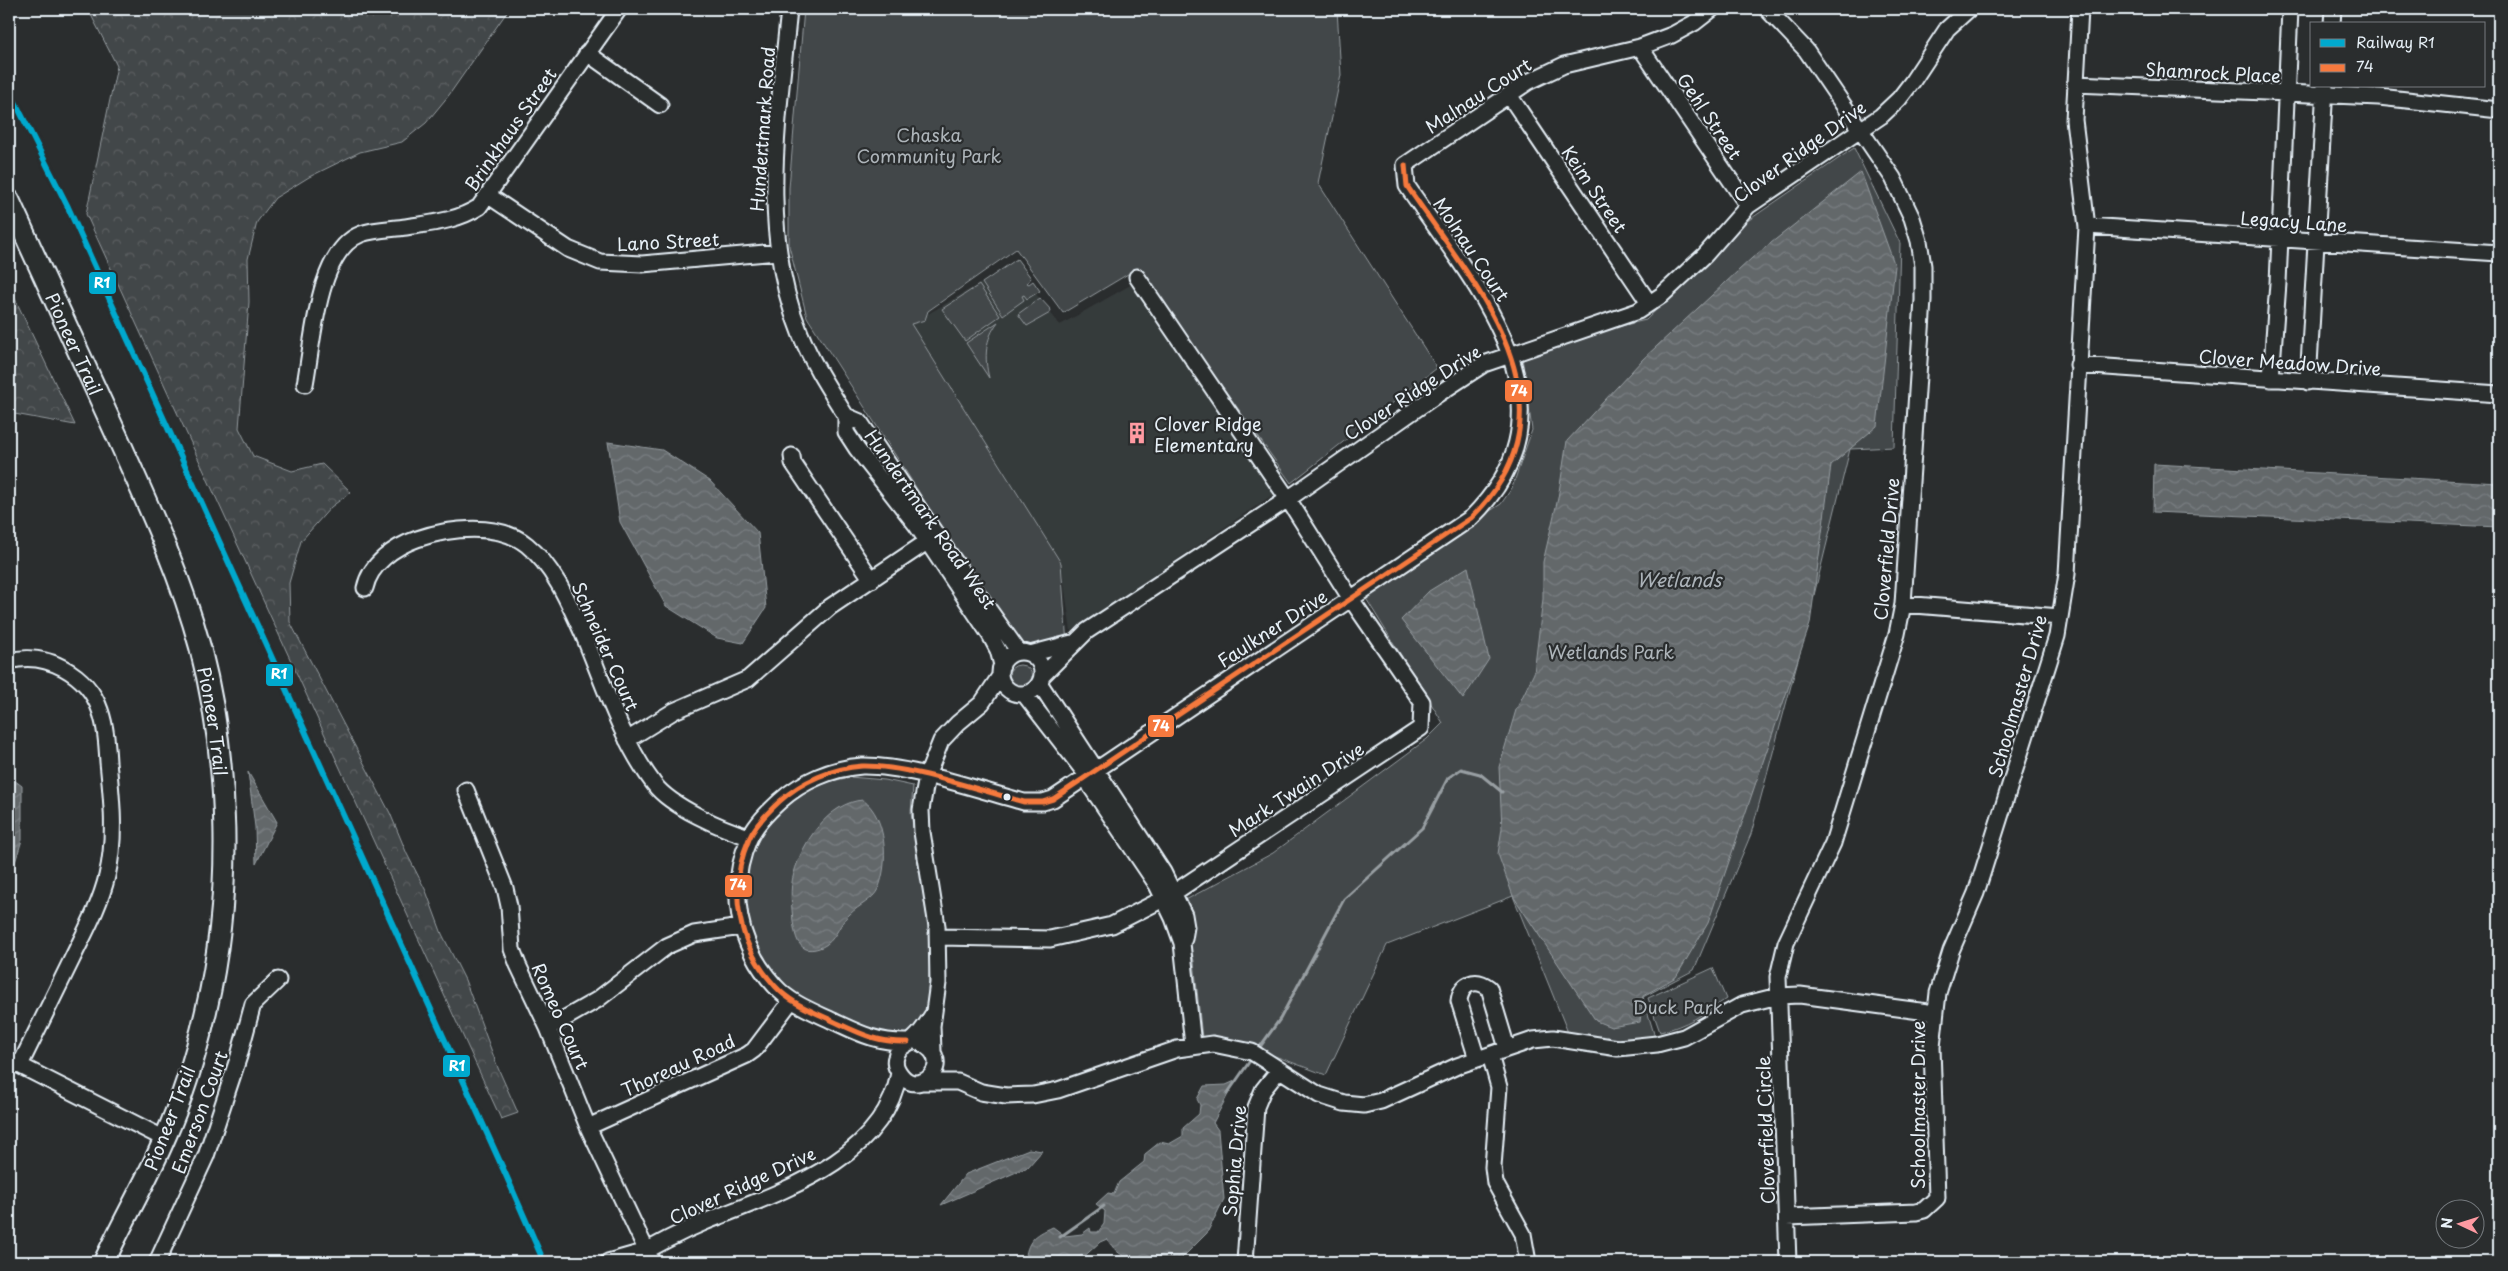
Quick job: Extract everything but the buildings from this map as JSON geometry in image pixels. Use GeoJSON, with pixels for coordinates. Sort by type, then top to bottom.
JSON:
{"type":"FeatureCollection","features":[{"type":"Feature","properties":{"kind":"main road","name":"Pioneer Trail"},"geometry":{"type":"LineString","coordinates":[[9,200],[160,532],[190,614],[211,698],[217,740],[223,810],[220,927],[206,1013],[165,1139],[104,1262]]}},
{"type":"Feature","properties":{"kind":"street","name":"Brinkhaus Street"},"geometry":{"type":"LineString","coordinates":[[305,384],[324,282],[336,253],[348,242],[362,234],[466,216],[478,207],[489,196],[587,52],[619,9]]}},
{"type":"Feature","properties":{"kind":"street","name":"Hundertmark Road"},"geometry":{"type":"LineString","coordinates":[[789,9],[774,187],[777,252],[788,300],[800,333],[814,365],[846,416]]}},
{"type":"Feature","properties":{"kind":"street","name":"Malnau Court"},"geometry":{"type":"LineString","coordinates":[[1399,163],[1528,82],[1564,65],[1640,47],[1687,27],[1712,9]]}},
{"type":"Feature","properties":{"kind":"street","name":"Cloverfield Drive"},"geometry":{"type":"LineString","coordinates":[[1767,9],[1806,50],[1893,178],[1904,198],[1919,241],[1923,266],[1923,300],[1903,604],[1890,662],[1833,843],[1786,943],[1778,977],[1778,996]]}},
{"type":"Feature","properties":{"kind":"street","name":"Clover Ridge Drive"},"geometry":{"type":"LineString","coordinates":[[1041,680],[1073,643],[1088,631],[1288,499],[1432,397],[1484,364],[1638,311],[1662,295],[1705,255],[1748,206],[1860,130],[1899,99],[1947,29],[1969,9]]}},
{"type":"Feature","properties":{"kind":"street","name":"Schoolmaster Drive"},"geometry":{"type":"LineString","coordinates":[[1787,1217],[1916,1212],[1932,1204],[1938,1191],[1932,1047],[1935,1013],[1944,971],[1976,893],[2057,636],[2067,574],[2087,226],[2074,120],[2080,9]]}},
{"type":"Feature","properties":{"kind":"street"},"geometry":{"type":"LineString","coordinates":[[2271,379],[2280,238],[2290,9]]}},
{"type":"Feature","properties":{"kind":"street"},"geometry":{"type":"LineString","coordinates":[[2332,22],[2333,9]]}},
{"type":"Feature","properties":{"kind":"street","name":"Gehl Street"},"geometry":{"type":"LineString","coordinates":[[1640,47],[1748,206]]}},
{"type":"Feature","properties":{"kind":"street"},"geometry":{"type":"LineString","coordinates":[[587,52],[660,104]]}},
{"type":"Feature","properties":{"kind":"street","name":"Shamrock Place"},"geometry":{"type":"LineString","coordinates":[[2075,84],[2287,94],[2325,91],[2499,110]]}},
{"type":"Feature","properties":{"kind":"street"},"geometry":{"type":"LineString","coordinates":[[2308,382],[2325,91]]}},
{"type":"Feature","properties":{"kind":"street","name":"Keim Street"},"geometry":{"type":"LineString","coordinates":[[1509,95],[1649,303]]}},
{"type":"Feature","properties":{"kind":"street","name":"Molnau Court"},"geometry":{"type":"LineString","coordinates":[[1399,163],[1406,186],[1492,312],[1511,354]]}},
{"type":"Feature","properties":{"kind":"street","name":"Lano Street"},"geometry":{"type":"LineString","coordinates":[[489,196],[568,249],[600,262],[642,264],[777,252]]}},
{"type":"Feature","properties":{"kind":"street","name":"Legacy Lane"},"geometry":{"type":"LineString","coordinates":[[2087,226],[2499,253]]}},
{"type":"Feature","properties":{"kind":"street"},"geometry":{"type":"LineString","coordinates":[[1137,277],[1288,499],[1351,599]]}},
{"type":"Feature","properties":{"kind":"street","name":"Faulkner Drive"},"geometry":{"type":"LineString","coordinates":[[749,837],[769,812],[789,792],[812,779],[837,770],[862,766],[892,768],[1034,802],[1053,799],[1090,772],[1471,518],[1488,501],[1501,482],[1515,451],[1521,422],[1518,381],[1511,354]]}},
{"type":"Feature","properties":{"kind":"street","name":"Clover Meadow Drive"},"geometry":{"type":"LineString","coordinates":[[2078,365],[2499,394]]}},
{"type":"Feature","properties":{"kind":"street","name":"Hundertmark Road West"},"geometry":{"type":"LineString","coordinates":[[846,416],[860,422],[931,538],[998,650],[1001,670]]}},
{"type":"Feature","properties":{"kind":"street"},"geometry":{"type":"LineString","coordinates":[[792,456],[793,463],[872,580]]}},
{"type":"Feature","properties":{"kind":"street","name":"Schneider Court"},"geometry":{"type":"LineString","coordinates":[[365,588],[367,578],[382,559],[414,540],[432,533],[482,529],[506,535],[526,544],[549,568],[569,602],[627,740],[656,786],[668,798],[749,837]]}},
{"type":"Feature","properties":{"kind":"street"},"geometry":{"type":"LineString","coordinates":[[627,740],[674,711],[748,679],[822,613],[931,538]]}},
{"type":"Feature","properties":{"kind":"street","name":"Hundertmark Road West"},"geometry":{"type":"LineString","coordinates":[[931,538],[1024,653]]}},
{"type":"Feature","properties":{"kind":"street","name":"Mark Twain Drive"},"geometry":{"type":"LineString","coordinates":[[938,937],[1050,939],[1112,925],[1169,895],[1421,728],[1422,702],[1351,599]]}},
{"type":"Feature","properties":{"kind":"street"},"geometry":{"type":"LineString","coordinates":[[1903,604],[2060,618]]}},
{"type":"Feature","properties":{"kind":"street","name":"Clover Ridge Drive"},"geometry":{"type":"LineString","coordinates":[[1024,653],[1073,643]]}},
{"type":"Feature","properties":{"kind":"street"},"geometry":{"type":"LineString","coordinates":[[919,1082],[935,1072],[937,1066],[934,1055],[934,1013],[938,983],[938,937],[922,832],[921,810],[927,776],[941,741],[958,723],[982,703],[1009,656],[1024,653],[1040,663],[1041,680],[1090,772],[1091,787],[1169,895],[1182,943],[1193,1046]]}},
{"type":"Feature","properties":{"kind":"street"},"geometry":{"type":"LineString","coordinates":[[9,661],[32,658],[52,663],[69,671],[92,694],[100,709],[105,729],[112,808],[111,854],[100,898],[93,917],[14,1062],[165,1139]]}},
{"type":"Feature","properties":{"kind":"street"},"geometry":{"type":"LineString","coordinates":[[1001,670],[1005,687],[1020,694],[1090,772]]}},
{"type":"Feature","properties":{"kind":"street"},"geometry":{"type":"LineString","coordinates":[[982,703],[1036,689],[1041,680]]}},
{"type":"Feature","properties":{"kind":"street","name":"Romeo Court"},"geometry":{"type":"LineString","coordinates":[[466,790],[505,888],[510,906],[512,950],[548,1028],[588,1127],[649,1256]]}},
{"type":"Feature","properties":{"kind":"street"},"geometry":{"type":"LineString","coordinates":[[749,837],[737,880],[736,902],[742,927],[761,969],[791,1001],[873,1040],[889,1055],[897,1070],[909,1081],[958,1082],[981,1092],[1006,1096],[1033,1095],[1058,1090],[1193,1046],[1222,1045],[1252,1052],[1264,1058],[1279,1070],[1319,1095],[1344,1103],[1364,1105],[1381,1102],[1457,1066],[1533,1040],[1553,1038],[1618,1048],[1657,1044],[1684,1037],[1702,1029],[1742,1006],[1778,996],[1800,995],[1935,1013]]}},
{"type":"Feature","properties":{"kind":"street"},"geometry":{"type":"LineString","coordinates":[[548,1028],[597,1000],[667,946],[694,934],[742,927]]}},
{"type":"Feature","properties":{"kind":"street","name":"Emerson Court"},"geometry":{"type":"LineString","coordinates":[[157,1262],[206,1156],[229,1090],[253,1004],[278,980]]}},
{"type":"Feature","properties":{"kind":"street"},"geometry":{"type":"LineString","coordinates":[[1507,1048],[1489,988],[1482,982],[1473,982],[1465,986],[1460,993],[1459,1001],[1483,1057],[1499,1087],[1493,1167],[1495,1183],[1523,1234],[1528,1262]]}},
{"type":"Feature","properties":{"kind":"street","name":"Cloverfield Circle"},"geometry":{"type":"LineString","coordinates":[[1778,996],[1788,1262]]}},
{"type":"Feature","properties":{"kind":"street","name":"Thoreau Road"},"geometry":{"type":"LineString","coordinates":[[588,1127],[747,1055],[754,1050],[791,1001]]}},
{"type":"Feature","properties":{"kind":"street"},"geometry":{"type":"LineString","coordinates":[[897,1070],[896,1057],[900,1048],[910,1041],[934,1013]]}},
{"type":"Feature","properties":{"kind":"street"},"geometry":{"type":"LineString","coordinates":[[873,1040],[910,1041],[927,1045],[958,1082]]}},
{"type":"Feature","properties":{"kind":"street","name":"Clover Ridge Drive"},"geometry":{"type":"LineString","coordinates":[[890,1105],[897,1070]]}},
{"type":"Feature","properties":{"kind":"street","name":"Sophia Drive"},"geometry":{"type":"LineString","coordinates":[[1245,1262],[1256,1107],[1263,1090],[1279,1070]]}},
{"type":"Feature","properties":{"kind":"street","name":"Clover Ridge Drive"},"geometry":{"type":"LineString","coordinates":[[627,1262],[649,1256],[703,1223],[776,1194],[831,1165],[869,1134],[890,1105],[919,1082]]}},
{"type":"Feature","properties":{"kind":"street","name":"Clover Ridge Drive"},"geometry":{"type":"LineString","coordinates":[[608,1262],[649,1256]]}},
{"type":"Feature","properties":{"kind":"shaded area"},"geometry":{"type":"Polygon","coordinates":[[[1013,264],[1060,325],[1134,283],[1274,494],[1071,631],[1061,563],[911,324],[1013,264]]]}},
{"type":"Feature","properties":{"kind":"green space"},"geometry":{"type":"Polygon","coordinates":[[[88,9],[509,9],[449,95],[426,123],[402,142],[360,152],[309,177],[275,198],[257,222],[248,259],[249,302],[239,428],[253,456],[292,471],[322,464],[351,492],[331,507],[301,541],[289,583],[290,622],[390,813],[407,854],[426,891],[442,934],[465,980],[498,1068],[518,1113],[501,1119],[86,214],[117,66],[88,9]]]}},
{"type":"Feature","properties":{"kind":"green space","name":"Chaska Community Park"},"geometry":{"type":"Polygon","coordinates":[[[804,9],[1337,9],[1341,75],[1318,183],[1437,368],[1291,483],[1138,268],[1063,313],[1016,249],[928,311],[925,320],[911,324],[1061,563],[1067,645],[1018,647],[807,317],[789,246],[789,188],[804,9]]]}},
{"type":"Feature","properties":{"kind":"green space","name":"Wetlands"},"geometry":{"type":"Polygon","coordinates":[[[1854,148],[1900,243],[1894,447],[1850,449],[1799,656],[1751,834],[1694,970],[1643,997],[1657,1044],[1571,1040],[1513,896],[1387,945],[1326,1075],[1229,1039],[1202,1038],[1194,961],[1180,903],[1273,853],[1427,739],[1443,723],[1362,592],[1501,504],[1512,488],[1532,430],[1521,350],[1646,320],[1746,222],[1854,148]]]}},
{"type":"Feature","properties":{"kind":"green space"},"geometry":{"type":"Polygon","coordinates":[[[1017,259],[1031,278],[1027,283],[1029,284],[1033,281],[1040,291],[1027,299],[1024,295],[1022,296],[1024,300],[1003,315],[982,283],[1017,259]]]}},
{"type":"Feature","properties":{"kind":"green space"},"geometry":{"type":"Polygon","coordinates":[[[979,285],[1000,316],[965,341],[942,309],[979,285]]]}},
{"type":"Feature","properties":{"kind":"green space"},"geometry":{"type":"Polygon","coordinates":[[[9,286],[75,425],[9,413],[9,286]]]}},
{"type":"Feature","properties":{"kind":"green space"},"geometry":{"type":"Polygon","coordinates":[[[1040,298],[1051,310],[1050,313],[1027,326],[1018,314],[1040,298]]]}},
{"type":"Feature","properties":{"kind":"green space"},"geometry":{"type":"Polygon","coordinates":[[[998,322],[990,335],[987,348],[986,363],[989,378],[966,343],[998,322]]]}},
{"type":"Feature","properties":{"kind":"green space"},"geometry":{"type":"Polygon","coordinates":[[[1020,665],[1028,669],[1032,677],[1028,685],[1020,689],[1012,685],[1008,677],[1012,669],[1020,665]]]}},
{"type":"Feature","properties":{"kind":"green space"},"geometry":{"type":"Polygon","coordinates":[[[850,777],[885,780],[913,786],[911,813],[928,925],[930,960],[927,1006],[922,1023],[910,1039],[887,1039],[797,999],[762,965],[741,903],[748,865],[755,847],[765,829],[780,811],[804,792],[828,782],[850,777]]]}},
{"type":"Feature","properties":{"kind":"green space","name":"Duck Park"},"geometry":{"type":"Polygon","coordinates":[[[1713,968],[1726,999],[1687,1023],[1660,1032],[1648,998],[1713,968]]]}},
{"type":"Feature","properties":{"kind":"water","name":"Wetlands"},"geometry":{"type":"Polygon","coordinates":[[[1861,172],[1895,266],[1877,426],[1831,465],[1810,624],[1708,923],[1676,977],[1643,996],[1640,1022],[1611,1027],[1596,1021],[1513,896],[1498,854],[1502,828],[1499,767],[1516,710],[1534,673],[1543,599],[1543,562],[1558,498],[1567,441],[1643,359],[1752,258],[1861,172]]]}},
{"type":"Feature","properties":{"kind":"water"},"geometry":{"type":"Polygon","coordinates":[[[608,442],[662,450],[710,481],[758,533],[766,608],[743,643],[717,638],[666,606],[620,522],[608,442]]]}},
{"type":"Feature","properties":{"kind":"water"},"geometry":{"type":"Polygon","coordinates":[[[2154,464],[2499,483],[2499,527],[2153,512],[2154,464]]]}},
{"type":"Feature","properties":{"kind":"water"},"geometry":{"type":"Polygon","coordinates":[[[1468,567],[1489,659],[1463,699],[1401,620],[1429,591],[1468,567]]]}},
{"type":"Feature","properties":{"kind":"water"},"geometry":{"type":"Polygon","coordinates":[[[248,772],[277,822],[256,864],[255,827],[248,772]]]}},
{"type":"Feature","properties":{"kind":"water"},"geometry":{"type":"Polygon","coordinates":[[[10,777],[22,786],[22,840],[9,882],[10,777]]]}},
{"type":"Feature","properties":{"kind":"water"},"geometry":{"type":"Polygon","coordinates":[[[863,800],[877,818],[884,842],[884,867],[878,889],[873,896],[847,917],[827,944],[817,949],[806,949],[798,941],[793,922],[792,885],[798,861],[810,837],[828,816],[851,802],[863,800]]]}},
{"type":"Feature","properties":{"kind":"water"},"geometry":{"type":"Polygon","coordinates":[[[1235,1081],[1213,1123],[1218,1130],[1224,1199],[1207,1233],[1178,1262],[1147,1262],[1129,1259],[1114,1248],[1107,1239],[1100,1242],[1078,1262],[1025,1262],[1030,1244],[1036,1236],[1053,1227],[1065,1236],[1082,1234],[1090,1228],[1091,1232],[1098,1232],[1104,1224],[1105,1211],[1096,1204],[1108,1193],[1114,1194],[1119,1182],[1144,1162],[1145,1154],[1160,1142],[1169,1144],[1183,1136],[1183,1128],[1199,1114],[1200,1105],[1197,1099],[1204,1086],[1226,1085],[1235,1081]]]}},
{"type":"Feature","properties":{"kind":"water"},"geometry":{"type":"Polygon","coordinates":[[[1029,1149],[1042,1151],[1028,1167],[941,1205],[966,1174],[1029,1149]]]}},
{"type":"Feature","properties":{"kind":"waterway"},"geometry":{"type":"LineString","coordinates":[[1257,1051],[1280,1019],[1344,899],[1422,828],[1448,778],[1461,769],[1480,774],[1502,792]]}},
{"type":"Feature","properties":{"kind":"waterway"},"geometry":{"type":"LineString","coordinates":[[1227,1094],[1252,1058]]}},
{"type":"Feature","properties":{"kind":"waterway"},"geometry":{"type":"LineString","coordinates":[[1060,1237],[1104,1206]]}},
{"type":"Feature","properties":{"kind":"rail line","name":"R1"},"geometry":{"type":"LineString","coordinates":[[9,90],[67,205],[544,1262]]}},
{"type":"Feature","properties":{"kind":"transit line","name":"74"},"geometry":{"type":"LineString","coordinates":[[908,1042],[887,1041],[869,1036],[802,1006],[787,997],[775,986],[762,970],[752,953],[740,916],[738,897],[742,858],[755,829],[776,805],[798,787],[818,777],[840,769],[862,766],[921,774],[1024,802],[1043,802],[1053,799],[1471,518],[1504,476],[1519,433],[1519,390],[1507,348],[1487,305],[1462,264],[1407,186],[1405,165]]}},
{"type":"Feature","properties":{"kind":"place","name":"Clover Ridge Elementary"},"geometry":{"type":"Point","coordinates":[1137,433]}},
{"type":"Feature","properties":{"kind":"park label","name":"Wetlands Park"},"geometry":{"type":"Point","coordinates":[1611,651]}}]}
